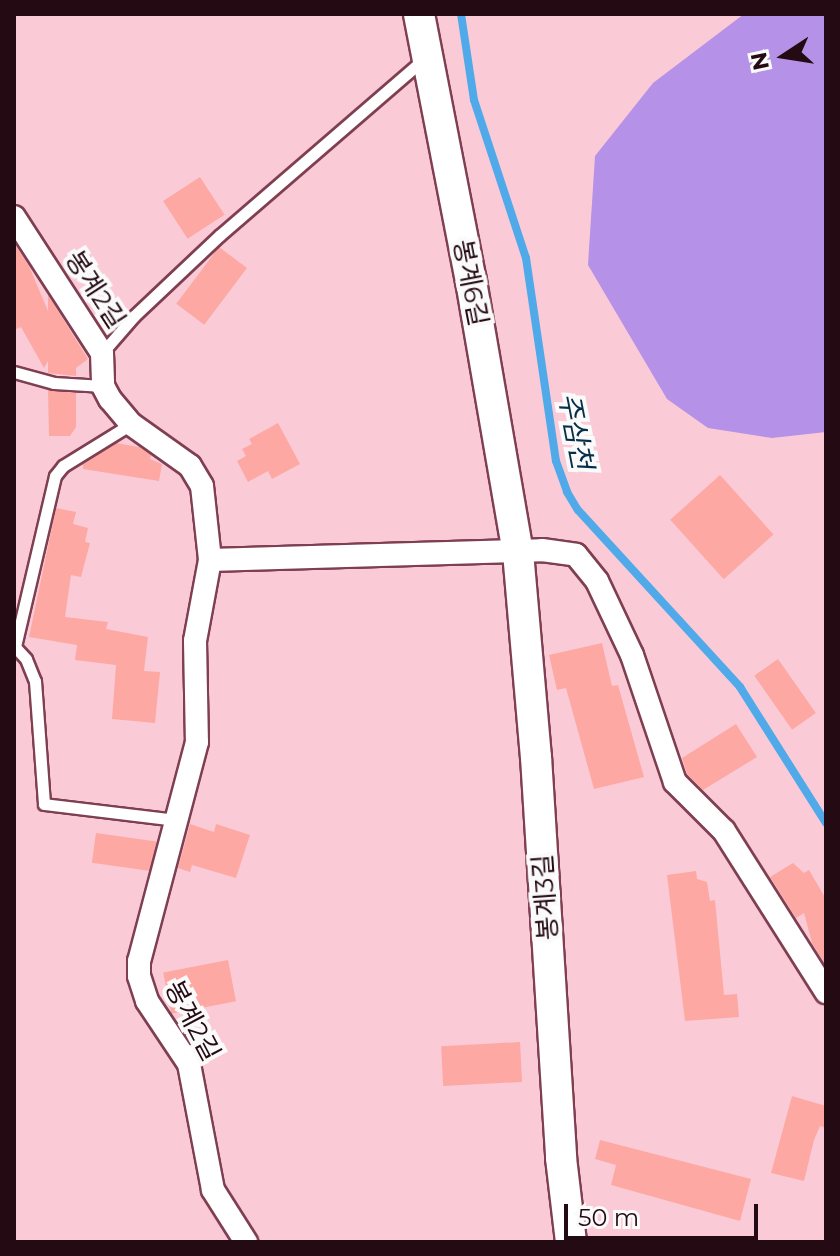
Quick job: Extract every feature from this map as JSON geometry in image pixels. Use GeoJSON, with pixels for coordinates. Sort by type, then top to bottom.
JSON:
{"type":"FeatureCollection","features":[{"type":"Feature","properties":{"kind":"street","name":"봉계6길"},"geometry":{"type":"LineString","coordinates":[[419,14],[471,281],[518,552]]}},
{"type":"Feature","properties":{"kind":"street","name":"봉계2길"},"geometry":{"type":"LineString","coordinates":[[17,227],[102,353],[103,386],[131,424],[190,466],[198,476],[205,497],[210,560],[195,641],[197,742],[139,961],[139,976],[147,1001],[189,1064],[213,1190],[246,1242]]}},
{"type":"Feature","properties":{"kind":"street"},"geometry":{"type":"LineString","coordinates":[[210,560],[556,550],[576,555],[584,561],[632,655],[675,782],[724,831],[826,992]]}},
{"type":"Feature","properties":{"kind":"street","name":"봉계3길"},"geometry":{"type":"LineString","coordinates":[[518,552],[537,773],[561,1158],[571,1242]]}},
{"type":"Feature","properties":{"kind":"lane"},"geometry":{"type":"LineString","coordinates":[[102,353],[134,316],[220,235],[426,57]]}},
{"type":"Feature","properties":{"kind":"lane"},"geometry":{"type":"LineString","coordinates":[[14,372],[54,383],[103,386]]}},
{"type":"Feature","properties":{"kind":"lane"},"geometry":{"type":"LineString","coordinates":[[131,424],[63,466],[55,476],[15,647],[26,659],[35,681],[44,804],[177,820]]}},
{"type":"Feature","properties":{"kind":"shaded area"},"geometry":{"type":"Polygon","coordinates":[[[744,14],[826,14],[826,432],[772,438],[708,428],[667,399],[588,265],[595,156],[653,83],[744,14]]]}},
{"type":"Feature","properties":{"kind":"building"},"geometry":{"type":"Polygon","coordinates":[[[200,177],[225,215],[188,239],[163,201],[200,177]]]}},
{"type":"Feature","properties":{"kind":"building"},"geometry":{"type":"Polygon","coordinates":[[[14,243],[29,266],[48,311],[48,295],[88,359],[76,368],[76,376],[48,373],[48,361],[44,368],[21,327],[14,330],[14,243]]]}},
{"type":"Feature","properties":{"kind":"building"},"geometry":{"type":"Polygon","coordinates":[[[219,247],[247,268],[204,325],[176,304],[219,247]]]}},
{"type":"Feature","properties":{"kind":"building"},"geometry":{"type":"Polygon","coordinates":[[[48,390],[76,393],[76,427],[70,436],[49,436],[48,390]]]}},
{"type":"Feature","properties":{"kind":"building"},"geometry":{"type":"Polygon","coordinates":[[[278,423],[300,464],[272,479],[268,471],[248,482],[237,461],[246,456],[242,449],[252,444],[249,439],[278,423]]]}},
{"type":"Feature","properties":{"kind":"building"},"geometry":{"type":"Polygon","coordinates":[[[116,443],[139,447],[151,455],[150,459],[162,464],[159,481],[83,469],[83,464],[116,443]]]}},
{"type":"Feature","properties":{"kind":"building"},"geometry":{"type":"Polygon","coordinates":[[[720,475],[774,534],[724,579],[670,520],[720,475]]]}},
{"type":"Feature","properties":{"kind":"building"},"geometry":{"type":"Polygon","coordinates":[[[56,508],[76,512],[73,524],[88,528],[85,542],[90,543],[81,577],[71,575],[65,617],[108,622],[106,629],[148,637],[144,671],[160,672],[155,723],[112,719],[116,665],[75,660],[77,645],[29,637],[56,508]]]}},
{"type":"Feature","properties":{"kind":"building"},"geometry":{"type":"Polygon","coordinates":[[[602,643],[612,686],[618,685],[644,777],[594,789],[566,688],[557,690],[549,655],[602,643]]]}},
{"type":"Feature","properties":{"kind":"building"},"geometry":{"type":"Polygon","coordinates":[[[778,659],[816,713],[792,730],[754,676],[778,659]]]}},
{"type":"Feature","properties":{"kind":"building"},"geometry":{"type":"Polygon","coordinates":[[[736,724],[757,757],[703,790],[687,774],[682,758],[736,724]]]}},
{"type":"Feature","properties":{"kind":"building"},"geometry":{"type":"Polygon","coordinates":[[[190,824],[214,832],[216,824],[250,835],[236,878],[192,865],[190,872],[178,868],[190,824]]]}},
{"type":"Feature","properties":{"kind":"building"},"geometry":{"type":"Polygon","coordinates":[[[96,833],[156,841],[152,871],[92,863],[96,833]]]}},
{"type":"Feature","properties":{"kind":"building"},"geometry":{"type":"Polygon","coordinates":[[[793,863],[804,873],[809,870],[826,899],[826,966],[812,943],[804,913],[796,918],[770,877],[793,863]]]}},
{"type":"Feature","properties":{"kind":"building"},"geometry":{"type":"Polygon","coordinates":[[[696,871],[697,879],[707,882],[710,901],[715,900],[724,995],[737,994],[739,1017],[685,1021],[667,875],[696,871]]]}},
{"type":"Feature","properties":{"kind":"building"},"geometry":{"type":"Polygon","coordinates":[[[228,960],[236,1001],[171,1014],[163,973],[228,960]]]}},
{"type":"Feature","properties":{"kind":"building"},"geometry":{"type":"Polygon","coordinates":[[[520,1042],[522,1082],[443,1086],[441,1046],[520,1042]]]}},
{"type":"Feature","properties":{"kind":"building"},"geometry":{"type":"Polygon","coordinates":[[[792,1096],[826,1106],[826,1128],[820,1126],[814,1140],[804,1181],[771,1173],[792,1096]]]}},
{"type":"Feature","properties":{"kind":"building"},"geometry":{"type":"Polygon","coordinates":[[[600,1140],[751,1179],[740,1221],[611,1185],[616,1165],[595,1159],[600,1140]]]}},
{"type":"Feature","properties":{"kind":"waterway","name":"주삼천"},"geometry":{"type":"LineString","coordinates":[[461,14],[474,100],[526,258],[556,461],[567,492],[578,510],[740,687],[826,823]]}}]}
